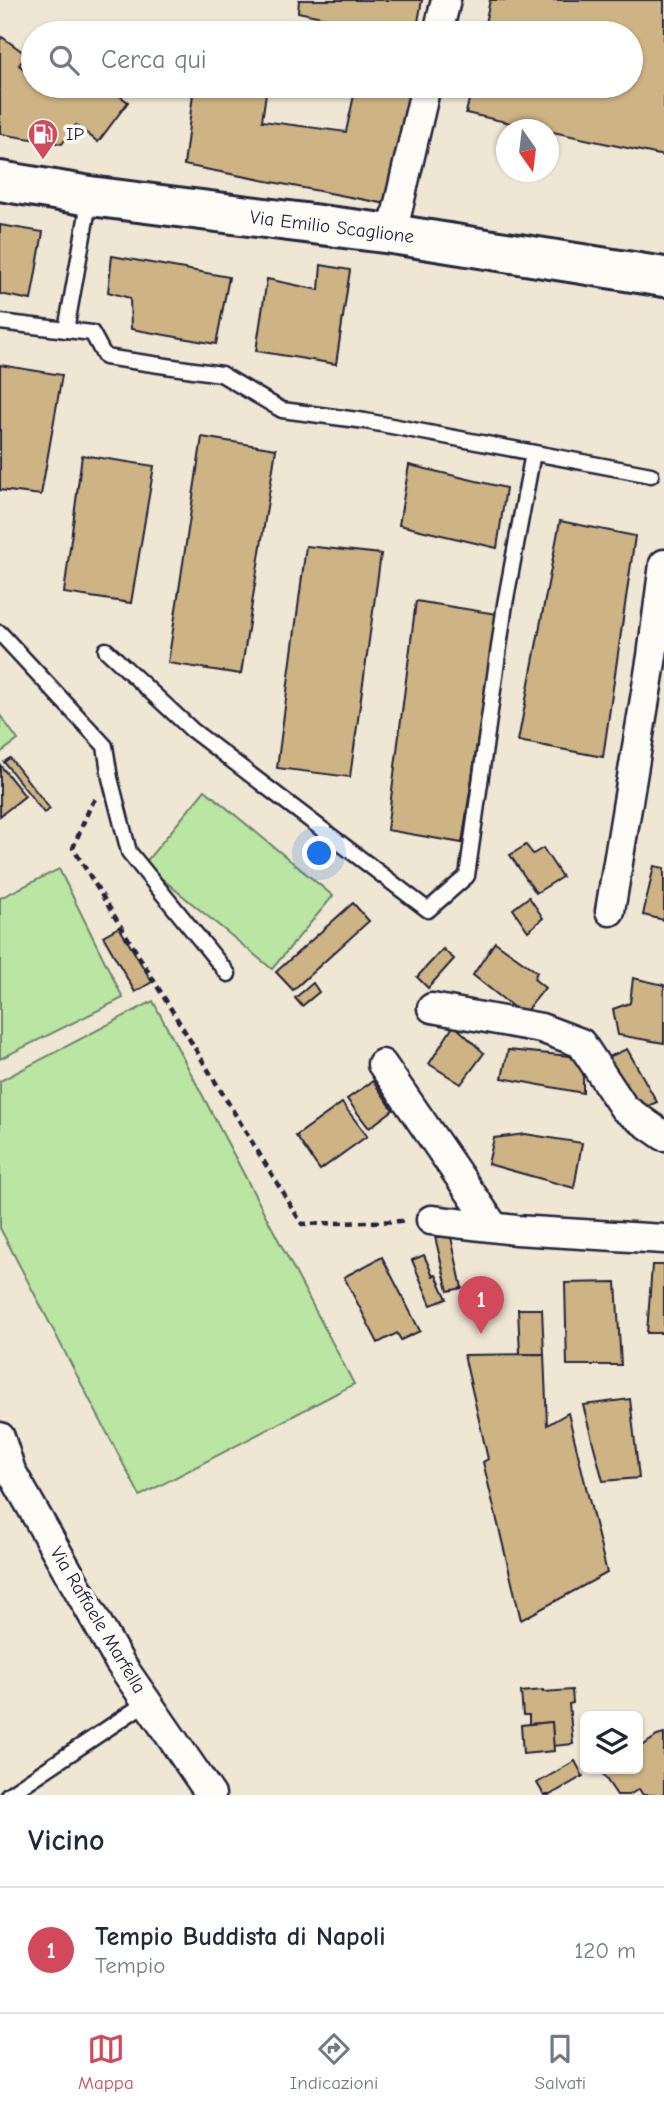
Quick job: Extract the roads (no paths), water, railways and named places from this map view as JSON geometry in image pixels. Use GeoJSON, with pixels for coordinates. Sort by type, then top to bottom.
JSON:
{"type":"FeatureCollection","features":[{"type":"Feature","properties":{"kind":"main road","name":"Via Emilio Scaglione"},"geometry":{"type":"LineString","coordinates":[[0,181],[90,196],[392,234],[664,277]]}},
{"type":"Feature","properties":{"kind":"street"},"geometry":{"type":"LineString","coordinates":[[441,21],[446,0]]}},
{"type":"Feature","properties":{"kind":"street"},"geometry":{"type":"LineString","coordinates":[[392,234],[423,98]]}},
{"type":"Feature","properties":{"kind":"street"},"geometry":{"type":"LineString","coordinates":[[610,911],[658,657],[664,564]]}},
{"type":"Feature","properties":{"kind":"street"},"geometry":{"type":"LineString","coordinates":[[432,1008],[541,1028],[581,1043],[624,1108],[664,1136]]}},
{"type":"Feature","properties":{"kind":"street"},"geometry":{"type":"LineString","coordinates":[[382,1064],[494,1227]]}},
{"type":"Feature","properties":{"kind":"street"},"geometry":{"type":"LineString","coordinates":[[431,1220],[664,1239]]}},
{"type":"Feature","properties":{"kind":"street","name":"Via Raffaele Marfella"},"geometry":{"type":"LineString","coordinates":[[0,1437],[18,1483],[120,1663],[211,1795]]}},
{"type":"Feature","properties":{"kind":"lane"},"geometry":{"type":"LineString","coordinates":[[66,330],[90,196]]}},
{"type":"Feature","properties":{"kind":"lane"},"geometry":{"type":"LineString","coordinates":[[0,322],[92,333],[105,357],[221,374],[282,410],[365,421],[651,475]]}},
{"type":"Feature","properties":{"kind":"lane"},"geometry":{"type":"LineString","coordinates":[[106,650],[192,730],[428,910],[467,876],[505,604],[533,453]]}},
{"type":"Feature","properties":{"kind":"lane"},"geometry":{"type":"LineString","coordinates":[[0,633],[106,746],[110,778],[129,852],[228,974]]}},
{"type":"Feature","properties":{"kind":"lane"},"geometry":{"type":"LineString","coordinates":[[8,1795],[147,1702]]}},
{"type":"Feature","properties":{"kind":"place","name":"IP"},"geometry":{"type":"Point","coordinates":[43,161]}},
{"type":"Feature","properties":{"kind":"place","name":"Tempio Buddista di Napoli"},"geometry":{"type":"Point","coordinates":[481,1334]}}]}
